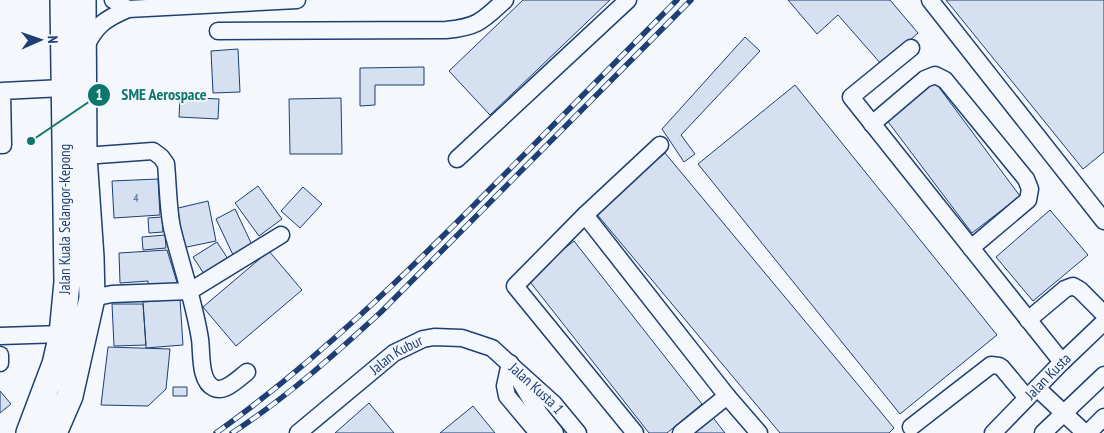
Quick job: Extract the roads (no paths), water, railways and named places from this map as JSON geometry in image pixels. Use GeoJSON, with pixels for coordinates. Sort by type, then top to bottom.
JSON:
{"type":"FeatureCollection","features":[{"type":"Feature","properties":{"kind":"highway","name":"Jalan Kuala Selangor-Kepong"},"geometry":{"type":"LineString","coordinates":[[28,433],[44,395],[62,334],[67,282],[63,0]]}},
{"type":"Feature","properties":{"kind":"highway","name":"Jalan Kuala Selangor-Kepong"},"geometry":{"type":"LineString","coordinates":[[54,433],[70,396],[92,298],[84,156],[83,0]]}},
{"type":"Feature","properties":{"kind":"highway"},"geometry":{"type":"LineString","coordinates":[[69,433],[80,397],[91,347],[92,298]]}},
{"type":"Feature","properties":{"kind":"highway"},"geometry":{"type":"LineString","coordinates":[[17,433],[44,395]]}},
{"type":"Feature","properties":{"kind":"street"},"geometry":{"type":"LineString","coordinates":[[112,0],[128,9]]}},
{"type":"Feature","properties":{"kind":"street"},"geometry":{"type":"LineString","coordinates":[[82,55],[92,33],[101,23],[128,9],[297,0]]}},
{"type":"Feature","properties":{"kind":"street"},"geometry":{"type":"LineString","coordinates":[[218,31],[462,29],[480,23],[505,0]]}},
{"type":"Feature","properties":{"kind":"street"},"geometry":{"type":"LineString","coordinates":[[457,159],[628,0]]}},
{"type":"Feature","properties":{"kind":"street"},"geometry":{"type":"LineString","coordinates":[[930,0],[1104,221]]}},
{"type":"Feature","properties":{"kind":"street"},"geometry":{"type":"LineString","coordinates":[[911,48],[850,97],[1062,362]]}},
{"type":"Feature","properties":{"kind":"street"},"geometry":{"type":"LineString","coordinates":[[872,124],[925,79],[935,75],[945,80],[1026,178],[1030,189],[1028,200],[971,248]]}},
{"type":"Feature","properties":{"kind":"street"},"geometry":{"type":"LineString","coordinates":[[0,145],[3,145],[2,91],[63,88]]}},
{"type":"Feature","properties":{"kind":"street"},"geometry":{"type":"LineString","coordinates":[[635,433],[515,286],[585,214],[660,145]]}},
{"type":"Feature","properties":{"kind":"street"},"geometry":{"type":"LineString","coordinates":[[84,156],[153,151],[161,157],[166,164],[172,227],[190,291],[204,371],[208,382],[215,389],[222,389],[247,372]]}},
{"type":"Feature","properties":{"kind":"street"},"geometry":{"type":"LineString","coordinates":[[585,214],[727,396],[759,433]]}},
{"type":"Feature","properties":{"kind":"street"},"geometry":{"type":"LineString","coordinates":[[92,298],[112,294],[190,291],[281,234]]}},
{"type":"Feature","properties":{"kind":"street"},"geometry":{"type":"LineString","coordinates":[[1028,320],[1065,289],[1073,286],[1080,290],[1102,325]]}},
{"type":"Feature","properties":{"kind":"street","name":"Jalan Kusta"},"geometry":{"type":"LineString","coordinates":[[993,433],[1062,362],[1102,325]]}},
{"type":"Feature","properties":{"kind":"street"},"geometry":{"type":"LineString","coordinates":[[0,336],[62,334]]}},
{"type":"Feature","properties":{"kind":"street","name":"Jalan Kubur"},"geometry":{"type":"LineString","coordinates":[[298,433],[394,353],[423,339],[434,337],[462,338],[492,348],[510,363]]}},
{"type":"Feature","properties":{"kind":"street"},"geometry":{"type":"LineString","coordinates":[[0,355],[0,362]]}},
{"type":"Feature","properties":{"kind":"street"},"geometry":{"type":"LineString","coordinates":[[510,363],[505,386],[507,396],[538,433]]}},
{"type":"Feature","properties":{"kind":"street","name":"Jalan Kusta 1"},"geometry":{"type":"LineString","coordinates":[[510,363],[539,413],[555,433]]}},
{"type":"Feature","properties":{"kind":"street","name":"Jalan Kusta 1"},"geometry":{"type":"LineString","coordinates":[[510,363],[554,404],[578,433]]}},
{"type":"Feature","properties":{"kind":"street"},"geometry":{"type":"LineString","coordinates":[[911,427],[990,365],[1002,368],[1032,393],[1064,414],[1086,433],[1104,417]]}},
{"type":"Feature","properties":{"kind":"street"},"geometry":{"type":"LineString","coordinates":[[1043,433],[1104,375]]}},
{"type":"Feature","properties":{"kind":"street"},"geometry":{"type":"LineString","coordinates":[[681,433],[727,396]]}},
{"type":"Feature","properties":{"kind":"railway"},"geometry":{"type":"LineString","coordinates":[[216,433],[290,376],[360,316],[460,219],[677,0]]}},
{"type":"Feature","properties":{"kind":"railway"},"geometry":{"type":"LineString","coordinates":[[232,433],[290,391],[381,312],[691,0]]}},
{"type":"Feature","properties":{"kind":"place","name":"SME Aerospace"},"geometry":{"type":"Point","coordinates":[31,141]}}]}
